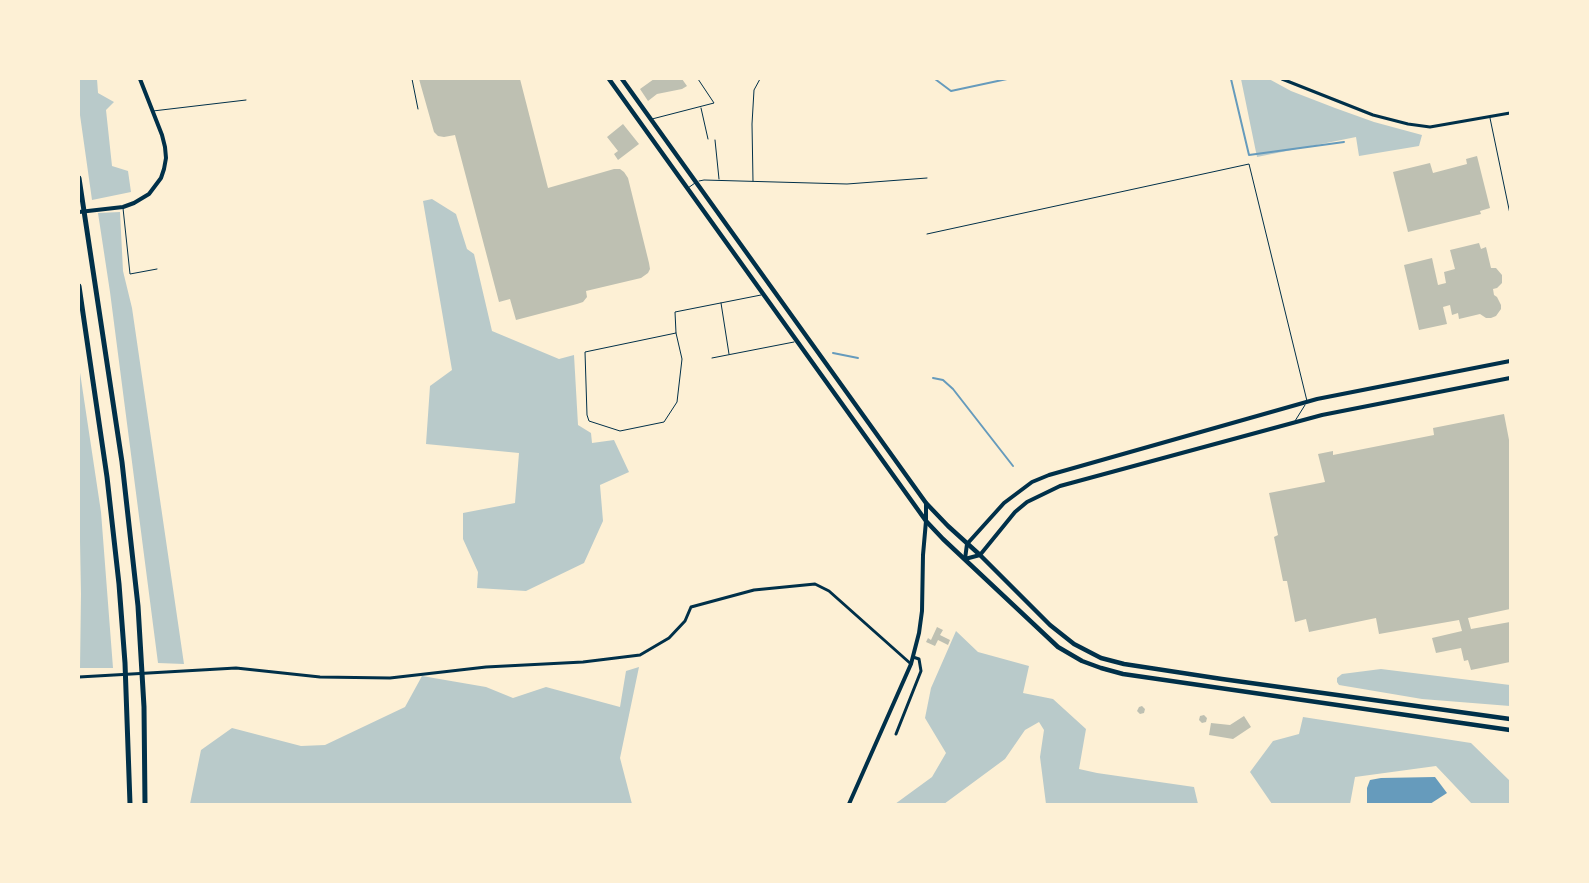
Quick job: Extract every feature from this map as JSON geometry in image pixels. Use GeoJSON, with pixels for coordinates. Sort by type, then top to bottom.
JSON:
{"type":"FeatureCollection","features":[{"type":"Feature","properties":{"kind":"highway"},"geometry":{"type":"LineString","coordinates":[[79,178],[122,462],[138,606],[144,707],[145,804]]}},
{"type":"Feature","properties":{"kind":"highway"},"geometry":{"type":"LineString","coordinates":[[79,286],[107,477],[119,584],[126,663],[130,804]]}},
{"type":"Feature","properties":{"kind":"main road"},"geometry":{"type":"LineString","coordinates":[[609,79],[926,521],[1058,647],[1082,661],[1124,674],[1510,730]]}},
{"type":"Feature","properties":{"kind":"main road"},"geometry":{"type":"LineString","coordinates":[[622,79],[926,503],[1050,625],[1074,644],[1101,658],[1124,664],[1510,719]]}},
{"type":"Feature","properties":{"kind":"main road"},"geometry":{"type":"LineString","coordinates":[[849,413],[858,407]]}},
{"type":"Feature","properties":{"kind":"street"},"geometry":{"type":"LineString","coordinates":[[79,212],[123,207],[134,203],[149,194],[156,186],[164,169],[165,147],[140,79]]}},
{"type":"Feature","properties":{"kind":"street"},"geometry":{"type":"LineString","coordinates":[[1282,79],[1373,115],[1430,128],[1510,113]]}},
{"type":"Feature","properties":{"kind":"street"},"geometry":{"type":"LineString","coordinates":[[1510,361],[1307,402],[1049,475],[1032,482],[1016,492],[967,544],[965,559],[980,555],[1015,512],[1027,502],[1060,486],[1322,415],[1510,378]]}},
{"type":"Feature","properties":{"kind":"street"},"geometry":{"type":"LineString","coordinates":[[849,804],[911,664],[920,633],[926,503]]}},
{"type":"Feature","properties":{"kind":"street"},"geometry":{"type":"LineString","coordinates":[[81,677],[236,668],[320,677],[390,678],[486,667],[583,662],[640,655],[669,638],[685,621],[691,607],[754,590],[815,584],[829,591],[911,664]]}},
{"type":"Feature","properties":{"kind":"street"},"geometry":{"type":"LineString","coordinates":[[896,734],[921,671],[919,659],[913,657]]}},
{"type":"Feature","properties":{"kind":"street"},"geometry":{"type":"LineString","coordinates":[[1292,699],[1294,689]]}},
{"type":"Feature","properties":{"kind":"lane"},"geometry":{"type":"LineString","coordinates":[[412,79],[418,109]]}},
{"type":"Feature","properties":{"kind":"lane"},"geometry":{"type":"LineString","coordinates":[[651,120],[714,103],[698,79]]}},
{"type":"Feature","properties":{"kind":"lane"},"geometry":{"type":"LineString","coordinates":[[753,181],[752,124],[754,90],[760,79]]}},
{"type":"Feature","properties":{"kind":"lane"},"geometry":{"type":"LineString","coordinates":[[152,111],[246,100]]}},
{"type":"Feature","properties":{"kind":"lane"},"geometry":{"type":"LineString","coordinates":[[700,107],[708,139]]}},
{"type":"Feature","properties":{"kind":"lane"},"geometry":{"type":"LineString","coordinates":[[1490,117],[1510,214]]}},
{"type":"Feature","properties":{"kind":"lane"},"geometry":{"type":"LineString","coordinates":[[715,140],[719,180]]}},
{"type":"Feature","properties":{"kind":"lane"},"geometry":{"type":"LineString","coordinates":[[927,234],[1249,164],[1307,402],[1294,422]]}},
{"type":"Feature","properties":{"kind":"lane"},"geometry":{"type":"LineString","coordinates":[[687,189],[696,182],[704,180],[847,184],[928,178]]}},
{"type":"Feature","properties":{"kind":"lane"},"geometry":{"type":"LineString","coordinates":[[123,207],[130,274],[157,269]]}},
{"type":"Feature","properties":{"kind":"lane"},"geometry":{"type":"LineString","coordinates":[[676,333],[585,352],[587,414],[589,421],[620,431],[664,422],[677,402],[682,359],[676,333],[675,312],[764,294],[773,289]]}},
{"type":"Feature","properties":{"kind":"lane"},"geometry":{"type":"LineString","coordinates":[[721,303],[730,354]]}},
{"type":"Feature","properties":{"kind":"lane"},"geometry":{"type":"LineString","coordinates":[[712,358],[797,341]]}},
{"type":"Feature","properties":{"kind":"shaded area"},"geometry":{"type":"Polygon","coordinates":[[[79,79],[97,79],[98,93],[114,102],[106,110],[112,166],[128,171],[131,192],[92,200],[79,108],[79,79]]]}},
{"type":"Feature","properties":{"kind":"shaded area"},"geometry":{"type":"Polygon","coordinates":[[[1241,79],[1269,79],[1291,91],[1335,108],[1374,122],[1422,135],[1419,146],[1359,156],[1356,137],[1257,157],[1241,79]]]}},
{"type":"Feature","properties":{"kind":"shaded area"},"geometry":{"type":"Polygon","coordinates":[[[432,199],[456,214],[467,249],[474,254],[492,331],[559,359],[574,355],[578,425],[591,433],[592,443],[614,440],[629,472],[600,485],[603,521],[584,563],[526,591],[477,588],[478,572],[463,539],[463,513],[515,503],[519,453],[426,444],[430,386],[452,370],[423,201],[432,199]]]}},
{"type":"Feature","properties":{"kind":"shaded area"},"geometry":{"type":"Polygon","coordinates":[[[120,212],[123,271],[132,308],[184,664],[158,663],[98,213],[120,212]]]}},
{"type":"Feature","properties":{"kind":"shaded area"},"geometry":{"type":"Polygon","coordinates":[[[79,366],[101,512],[113,668],[80,668],[79,366]]]}},
{"type":"Feature","properties":{"kind":"shaded area"},"geometry":{"type":"Polygon","coordinates":[[[956,631],[978,652],[1029,666],[1023,693],[1053,699],[1086,729],[1079,769],[1194,787],[1198,804],[1046,804],[1040,757],[1044,730],[1039,722],[1025,730],[1005,759],[944,804],[895,804],[932,777],[946,753],[925,718],[931,688],[956,631]]]}},
{"type":"Feature","properties":{"kind":"shaded area"},"geometry":{"type":"Polygon","coordinates":[[[639,667],[620,758],[632,804],[190,804],[201,750],[232,728],[301,746],[325,745],[405,707],[422,676],[486,687],[513,698],[546,687],[620,707],[626,671],[639,667]]]}},
{"type":"Feature","properties":{"kind":"shaded area"},"geometry":{"type":"Polygon","coordinates":[[[1381,669],[1510,685],[1510,706],[1422,699],[1339,685],[1337,682],[1337,678],[1342,674],[1381,669]]]}},
{"type":"Feature","properties":{"kind":"shaded area"},"geometry":{"type":"Polygon","coordinates":[[[1303,717],[1471,743],[1510,781],[1510,804],[1472,804],[1436,766],[1355,777],[1350,804],[1272,804],[1250,772],[1273,741],[1299,734],[1303,717]]]}},
{"type":"Feature","properties":{"kind":"water"},"geometry":{"type":"Polygon","coordinates":[[[1435,777],[1447,793],[1430,804],[1367,804],[1367,788],[1370,780],[1435,777]]]}},
{"type":"Feature","properties":{"kind":"building"},"geometry":{"type":"Polygon","coordinates":[[[419,79],[520,79],[548,188],[614,169],[620,169],[624,172],[628,178],[649,263],[650,269],[648,273],[641,278],[586,291],[587,297],[583,302],[516,320],[510,299],[499,302],[455,135],[444,137],[438,136],[434,132],[419,79]]]}},
{"type":"Feature","properties":{"kind":"building"},"geometry":{"type":"Polygon","coordinates":[[[654,79],[682,79],[687,86],[682,89],[657,94],[648,101],[640,89],[654,79]]]}},
{"type":"Feature","properties":{"kind":"building"},"geometry":{"type":"Polygon","coordinates":[[[623,124],[639,144],[618,160],[614,154],[618,151],[607,137],[623,124]]]}},
{"type":"Feature","properties":{"kind":"building"},"geometry":{"type":"Polygon","coordinates":[[[1477,156],[1490,208],[1480,211],[1481,214],[1408,232],[1393,172],[1430,163],[1433,173],[1467,164],[1466,159],[1477,156]]]}},
{"type":"Feature","properties":{"kind":"building"},"geometry":{"type":"Polygon","coordinates":[[[1479,243],[1481,249],[1486,247],[1491,268],[1496,268],[1502,275],[1502,283],[1493,289],[1501,309],[1496,316],[1491,318],[1486,318],[1480,314],[1459,319],[1458,313],[1452,315],[1450,305],[1443,307],[1447,324],[1419,330],[1404,265],[1432,258],[1438,285],[1446,283],[1444,272],[1455,269],[1450,250],[1479,243]]]}},
{"type":"Feature","properties":{"kind":"building"},"geometry":{"type":"Polygon","coordinates":[[[1504,414],[1510,445],[1510,609],[1468,618],[1471,629],[1510,622],[1510,662],[1471,670],[1468,660],[1464,661],[1461,648],[1436,653],[1432,638],[1462,631],[1459,620],[1379,634],[1376,618],[1309,632],[1306,619],[1295,622],[1287,581],[1283,581],[1274,537],[1278,535],[1269,493],[1325,482],[1318,454],[1333,451],[1333,455],[1434,435],[1433,428],[1504,414]]]}},
{"type":"Feature","properties":{"kind":"building"},"geometry":{"type":"Polygon","coordinates":[[[937,627],[943,630],[940,635],[950,640],[948,645],[938,640],[935,646],[926,642],[928,638],[931,640],[937,627]]]}},
{"type":"Feature","properties":{"kind":"building"},"geometry":{"type":"Polygon","coordinates":[[[1142,706],[1145,709],[1144,713],[1140,714],[1137,711],[1142,706]]]}},
{"type":"Feature","properties":{"kind":"building"},"geometry":{"type":"Polygon","coordinates":[[[1204,715],[1207,718],[1206,722],[1202,723],[1199,720],[1200,716],[1204,715]]]}},
{"type":"Feature","properties":{"kind":"building"},"geometry":{"type":"Polygon","coordinates":[[[1244,716],[1251,727],[1233,739],[1209,735],[1211,723],[1230,725],[1244,716]]]}},
{"type":"Feature","properties":{"kind":"waterway"},"geometry":{"type":"LineString","coordinates":[[935,79],[951,91],[1007,79]]}},
{"type":"Feature","properties":{"kind":"waterway"},"geometry":{"type":"LineString","coordinates":[[1231,79],[1249,155],[1344,142]]}},
{"type":"Feature","properties":{"kind":"waterway"},"geometry":{"type":"LineString","coordinates":[[833,353],[858,358]]}},
{"type":"Feature","properties":{"kind":"waterway"},"geometry":{"type":"LineString","coordinates":[[933,378],[943,380],[953,389],[1013,466]]}}]}
